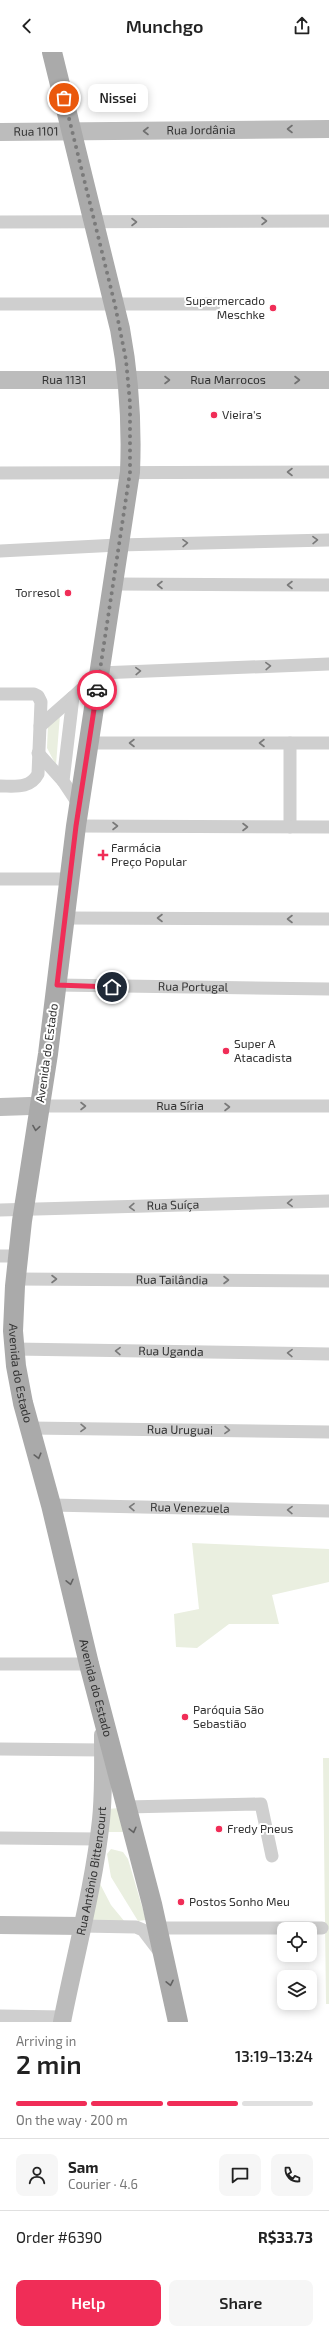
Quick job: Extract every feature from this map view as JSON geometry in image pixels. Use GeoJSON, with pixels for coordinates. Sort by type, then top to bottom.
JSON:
{"type":"FeatureCollection","features":[{"type":"Feature","properties":{"kind":"main road","name":"Avenida do Estado"},"geometry":{"type":"LineString","coordinates":[[52,52],[115,305],[128,380],[131,438],[130,472],[76,826],[57,985],[35,1106],[20,1210],[9,1256],[15,1279],[14,1349],[18,1381],[51,1505],[89,1664],[158,1928],[178,2022]]}},
{"type":"Feature","properties":{"kind":"street","name":"Rua Jordânia"},"geometry":{"type":"LineString","coordinates":[[72,131],[329,129]]}},
{"type":"Feature","properties":{"kind":"street","name":"Rua 1101"},"geometry":{"type":"LineString","coordinates":[[0,132],[72,131]]}},
{"type":"Feature","properties":{"kind":"street"},"geometry":{"type":"LineString","coordinates":[[0,222],[329,221]]}},
{"type":"Feature","properties":{"kind":"street"},"geometry":{"type":"LineString","coordinates":[[0,304],[215,304]]}},
{"type":"Feature","properties":{"kind":"street","name":"Rua 1131"},"geometry":{"type":"LineString","coordinates":[[0,380],[128,380]]}},
{"type":"Feature","properties":{"kind":"street","name":"Rua Marrocos"},"geometry":{"type":"LineString","coordinates":[[128,380],[329,380]]}},
{"type":"Feature","properties":{"kind":"street"},"geometry":{"type":"LineString","coordinates":[[0,473],[329,472]]}},
{"type":"Feature","properties":{"kind":"street"},"geometry":{"type":"LineString","coordinates":[[0,551],[118,545],[329,540]]}},
{"type":"Feature","properties":{"kind":"street"},"geometry":{"type":"LineString","coordinates":[[113,584],[329,585]]}},
{"type":"Feature","properties":{"kind":"street"},"geometry":{"type":"LineString","coordinates":[[40,726],[99,673],[329,664]]}},
{"type":"Feature","properties":{"kind":"street"},"geometry":{"type":"LineString","coordinates":[[0,694],[34,694],[38,696],[41,702],[38,774],[34,780],[21,786],[0,786]]}},
{"type":"Feature","properties":{"kind":"street"},"geometry":{"type":"LineString","coordinates":[[63,780],[73,697]]}},
{"type":"Feature","properties":{"kind":"street"},"geometry":{"type":"LineString","coordinates":[[88,743],[329,743]]}},
{"type":"Feature","properties":{"kind":"street"},"geometry":{"type":"LineString","coordinates":[[290,743],[290,827]]}},
{"type":"Feature","properties":{"kind":"street"},"geometry":{"type":"LineString","coordinates":[[38,753],[63,780],[79,805]]}},
{"type":"Feature","properties":{"kind":"street"},"geometry":{"type":"LineString","coordinates":[[76,826],[329,827]]}},
{"type":"Feature","properties":{"kind":"street"},"geometry":{"type":"LineString","coordinates":[[0,879],[70,879]]}},
{"type":"Feature","properties":{"kind":"street"},"geometry":{"type":"LineString","coordinates":[[66,918],[329,919]]}},
{"type":"Feature","properties":{"kind":"street","name":"Rua Portugal"},"geometry":{"type":"LineString","coordinates":[[57,985],[329,990]]}},
{"type":"Feature","properties":{"kind":"street"},"geometry":{"type":"LineString","coordinates":[[0,1107],[35,1106]]}},
{"type":"Feature","properties":{"kind":"street","name":"Rua Síria"},"geometry":{"type":"LineString","coordinates":[[35,1106],[329,1106]]}},
{"type":"Feature","properties":{"kind":"street","name":"Rua Suíça"},"geometry":{"type":"LineString","coordinates":[[0,1210],[329,1202]]}},
{"type":"Feature","properties":{"kind":"street","name":"Rua Tailândia"},"geometry":{"type":"LineString","coordinates":[[15,1279],[329,1281]]}},
{"type":"Feature","properties":{"kind":"street","name":"Rua Uganda"},"geometry":{"type":"LineString","coordinates":[[14,1349],[329,1354]]}},
{"type":"Feature","properties":{"kind":"street","name":"Rua Uruguai"},"geometry":{"type":"LineString","coordinates":[[30,1428],[329,1432]]}},
{"type":"Feature","properties":{"kind":"street","name":"Rua Venezuela"},"geometry":{"type":"LineString","coordinates":[[51,1505],[329,1511]]}},
{"type":"Feature","properties":{"kind":"street"},"geometry":{"type":"LineString","coordinates":[[0,1664],[89,1664]]}},
{"type":"Feature","properties":{"kind":"street","name":"Rua Antônio Bittencourt"},"geometry":{"type":"LineString","coordinates":[[62,2020],[82,1926],[98,1839],[103,1800],[103,1718]]}},
{"type":"Feature","properties":{"kind":"street"},"geometry":{"type":"LineString","coordinates":[[0,1749],[103,1750]]}},
{"type":"Feature","properties":{"kind":"street"},"geometry":{"type":"LineString","coordinates":[[127,1808],[261,1804],[272,1856]]}},
{"type":"Feature","properties":{"kind":"street"},"geometry":{"type":"LineString","coordinates":[[0,1838],[98,1839]]}},
{"type":"Feature","properties":{"kind":"street"},"geometry":{"type":"LineString","coordinates":[[0,1925],[136,1927],[149,1937],[165,1959]]}},
{"type":"Feature","properties":{"kind":"street"},"geometry":{"type":"LineString","coordinates":[[158,1928],[322,1928]]}},
{"type":"Feature","properties":{"kind":"street"},"geometry":{"type":"LineString","coordinates":[[0,2016],[62,2020]]}},
{"type":"Feature","properties":{"kind":"shaded area"},"geometry":{"type":"Polygon","coordinates":[[[60,715],[56,765],[47,748],[48,724],[60,715]]]}},
{"type":"Feature","properties":{"kind":"shaded area"},"geometry":{"type":"Polygon","coordinates":[[[192,1543],[329,1549],[329,1582],[272,1595],[279,1624],[229,1624],[197,1648],[176,1647],[174,1614],[199,1609],[192,1543]]]}},
{"type":"Feature","properties":{"kind":"shaded area"},"geometry":{"type":"Polygon","coordinates":[[[323,1758],[329,1758],[329,2004],[326,2004],[323,1758]]]}},
{"type":"Feature","properties":{"kind":"shaded area"},"geometry":{"type":"Polygon","coordinates":[[[120,1808],[127,1832],[104,1832],[107,1809],[120,1808]]]}},
{"type":"Feature","properties":{"kind":"shaded area"},"geometry":{"type":"Polygon","coordinates":[[[111,1849],[123,1852],[128,1859],[146,1920],[138,1921],[111,1877],[107,1854],[111,1849]]]}},
{"type":"Feature","properties":{"kind":"shaded area"},"geometry":{"type":"Polygon","coordinates":[[[97,1878],[111,1905],[125,1922],[88,1921],[97,1878]]]}},
{"type":"Feature","properties":{"kind":"way so far"},"geometry":{"type":"LineString","coordinates":[[64,98],[115,305],[126,360],[130,403],[130,472],[97,690]]}},
{"type":"Feature","properties":{"kind":"place","name":"Nissei"},"geometry":{"type":"Point","coordinates":[64,98]}},
{"type":"Feature","properties":{"kind":"place","name":"Supermercado Meschke"},"geometry":{"type":"Point","coordinates":[273,308]}},
{"type":"Feature","properties":{"kind":"place","name":"Vieira's"},"geometry":{"type":"Point","coordinates":[214,415]}},
{"type":"Feature","properties":{"kind":"place","name":"Torresol"},"geometry":{"type":"Point","coordinates":[68,593]}},
{"type":"Feature","properties":{"kind":"place","name":"Farmácia Preço Popular"},"geometry":{"type":"Point","coordinates":[103,855]}},
{"type":"Feature","properties":{"kind":"place","name":"Super A Atacadista"},"geometry":{"type":"Point","coordinates":[226,1051]}},
{"type":"Feature","properties":{"kind":"place","name":"Paróquia São Sebastião"},"geometry":{"type":"Point","coordinates":[185,1717]}},
{"type":"Feature","properties":{"kind":"place","name":"Fredy Pneus"},"geometry":{"type":"Point","coordinates":[219,1829]}},
{"type":"Feature","properties":{"kind":"place","name":"Postos Sonho Meu"},"geometry":{"type":"Point","coordinates":[181,1902]}},
{"type":"Feature","properties":{"kind":"route"},"geometry":{"type":"LineString","coordinates":[[97,690],[76,826],[57,985],[112,987]]}}]}
